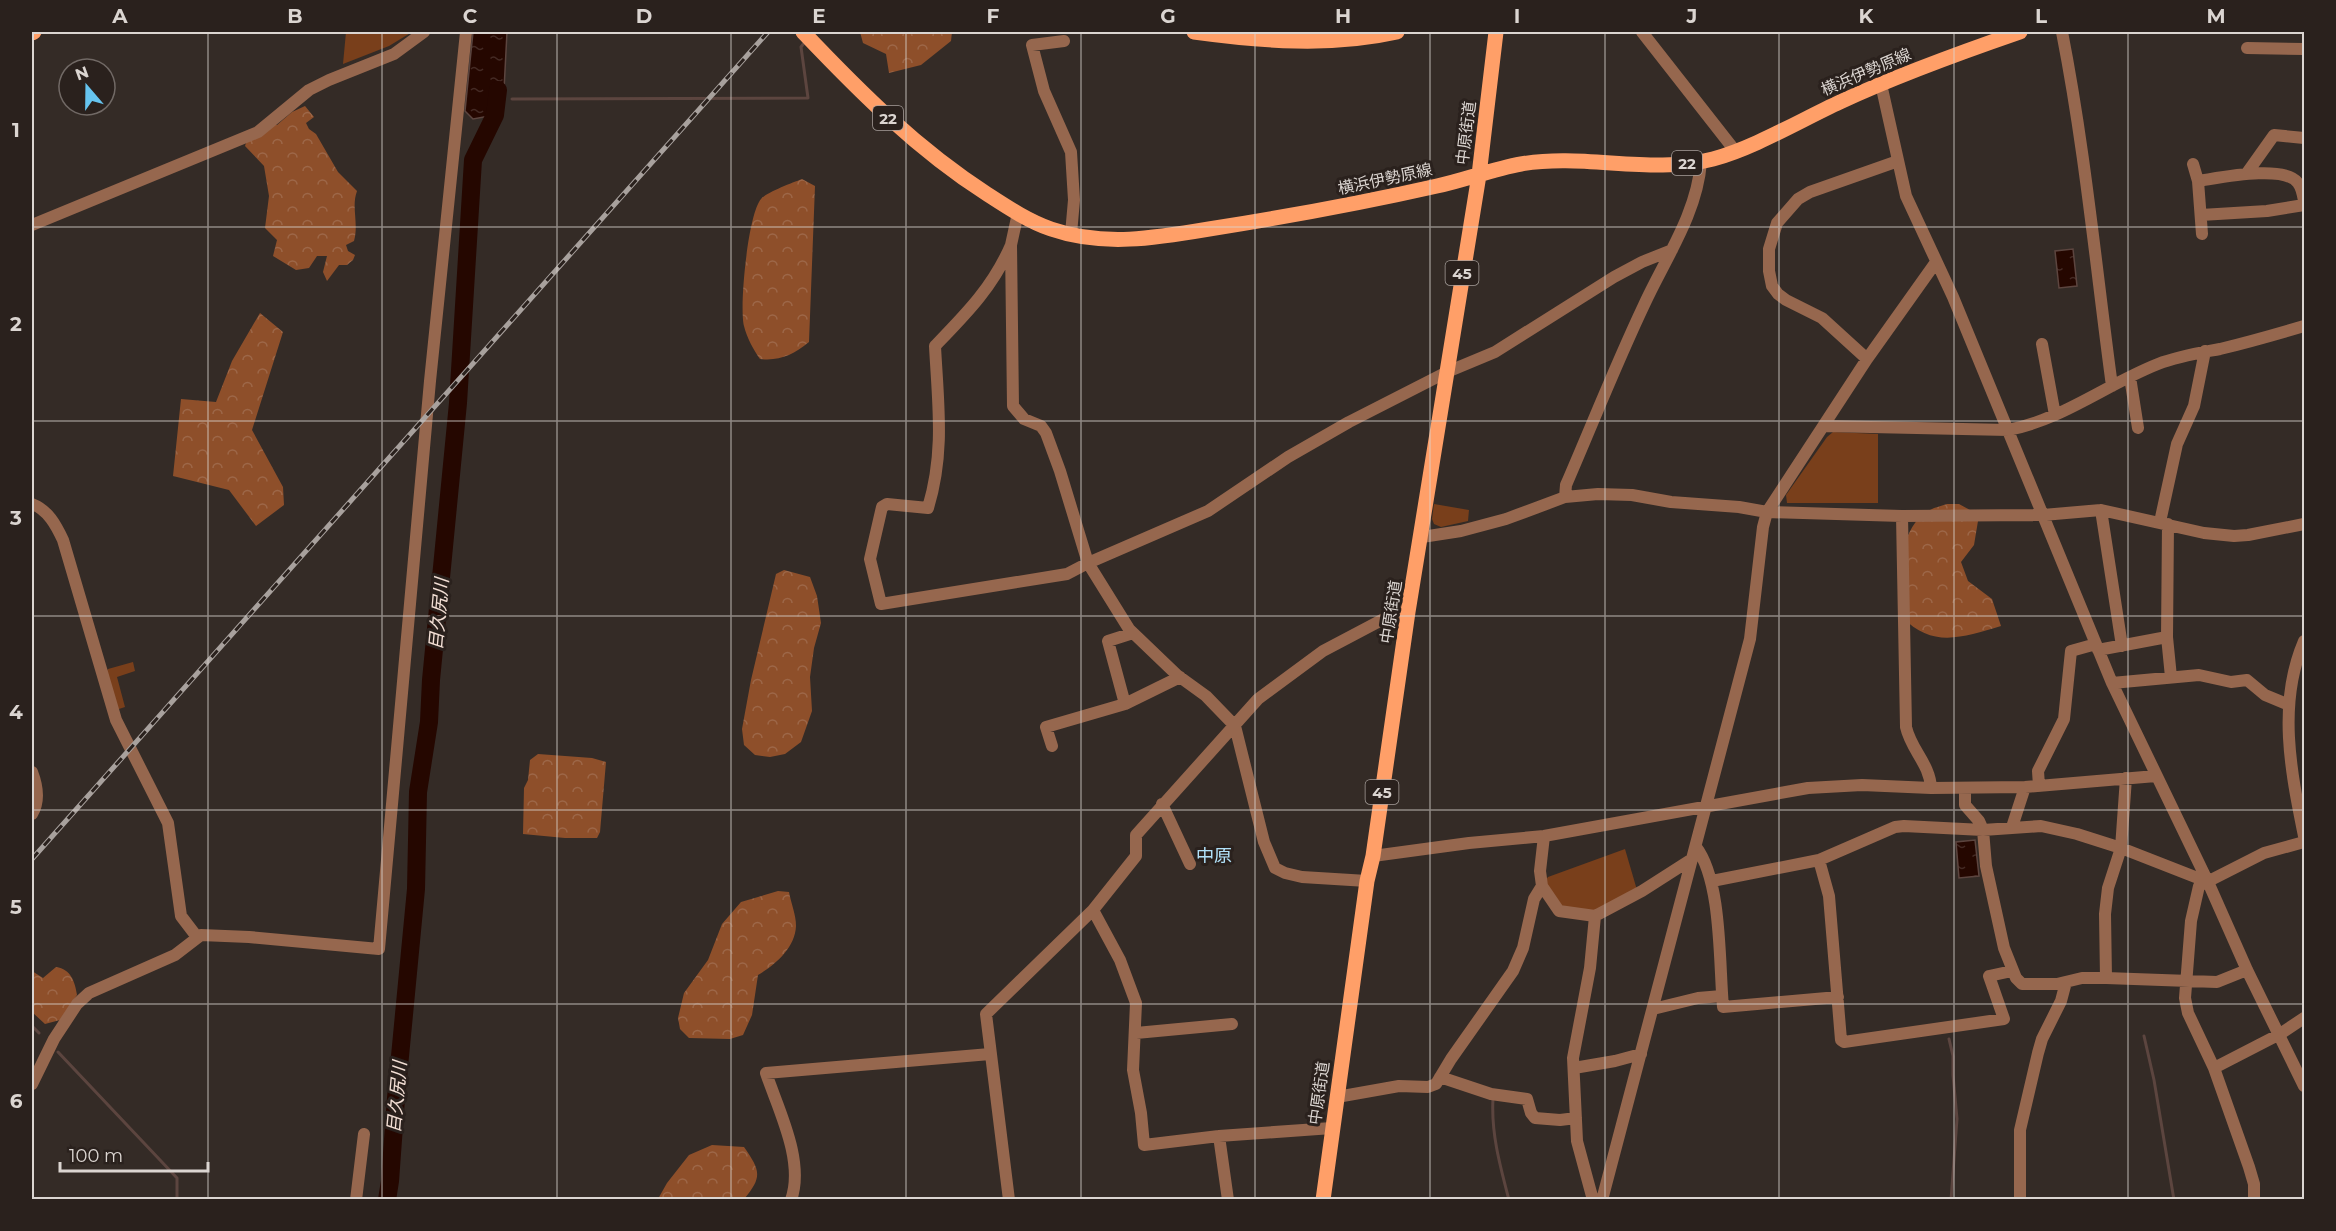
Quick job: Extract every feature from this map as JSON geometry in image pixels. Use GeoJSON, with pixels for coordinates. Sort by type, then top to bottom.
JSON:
{"type":"FeatureCollection","features":[{"type":"Feature","properties":{"kind":"main road"},"geometry":{"type":"LineString","coordinates":[[1194,32],[1244,39],[1296,41],[1342,39],[1396,32]]}},
{"type":"Feature","properties":{"kind":"main road","name":"中原街道"},"geometry":{"type":"LineString","coordinates":[[1323,1200],[1367,881],[1373,856],[1408,612],[1479,175],[1496,32]]}},
{"type":"Feature","properties":{"kind":"main road","name":"横浜伊勢原線"},"geometry":{"type":"LineString","coordinates":[[806,35],[907,135],[975,186],[1018,213],[1051,229],[1087,237],[1125,240],[1166,237],[1246,225],[1381,198],[1519,164],[1543,161],[1664,164],[1701,162],[1736,152],[1806,117],[2002,34],[2020,32]]}},
{"type":"Feature","properties":{"kind":"street"},"geometry":{"type":"LineString","coordinates":[[32,225],[258,132],[309,90],[394,54],[424,32]]}},
{"type":"Feature","properties":{"kind":"street"},"geometry":{"type":"LineString","coordinates":[[32,1084],[54,1039],[77,1004],[89,993],[175,955],[196,937],[206,934],[249,936],[379,949],[431,369],[466,32]]}},
{"type":"Feature","properties":{"kind":"street"},"geometry":{"type":"LineString","coordinates":[[1642,32],[1736,152]]}},
{"type":"Feature","properties":{"kind":"street"},"geometry":{"type":"LineString","coordinates":[[2061,32],[2084,157],[2087,203],[2112,386]]}},
{"type":"Feature","properties":{"kind":"street"},"geometry":{"type":"LineString","coordinates":[[1064,41],[1032,45],[1044,91],[1071,152],[1074,200],[1071,234]]}},
{"type":"Feature","properties":{"kind":"street"},"geometry":{"type":"LineString","coordinates":[[2254,45],[2304,49]]}},
{"type":"Feature","properties":{"kind":"street"},"geometry":{"type":"LineString","coordinates":[[1881,84],[1906,196],[2008,430],[2112,683],[2304,1086]]}},
{"type":"Feature","properties":{"kind":"street"},"geometry":{"type":"LineString","coordinates":[[2247,173],[2274,135],[2304,138]]}},
{"type":"Feature","properties":{"kind":"street"},"geometry":{"type":"LineString","coordinates":[[1867,359],[1822,318],[1778,294],[1770,277],[1769,249],[1777,223],[1798,199],[1810,192],[1898,161]]}},
{"type":"Feature","properties":{"kind":"street"},"geometry":{"type":"LineString","coordinates":[[1565,497],[1566,485],[1642,307],[1672,250],[1700,181],[1701,162]]}},
{"type":"Feature","properties":{"kind":"street"},"geometry":{"type":"LineString","coordinates":[[2193,164],[2198,182],[2202,234]]}},
{"type":"Feature","properties":{"kind":"street"},"geometry":{"type":"LineString","coordinates":[[2198,182],[2247,173],[2291,177],[2298,181],[2304,201]]}},
{"type":"Feature","properties":{"kind":"street"},"geometry":{"type":"LineString","coordinates":[[2201,215],[2304,206]]}},
{"type":"Feature","properties":{"kind":"street"},"geometry":{"type":"LineString","coordinates":[[1018,213],[1011,245],[1004,260],[975,306],[935,346],[940,443],[936,481],[928,508],[887,504],[882,507],[870,559],[881,604],[1066,574],[1208,511],[1288,457],[1349,422],[1447,372],[1495,352],[1614,277],[1672,250]]}},
{"type":"Feature","properties":{"kind":"street"},"geometry":{"type":"LineString","coordinates":[[1011,245],[1013,405],[1024,419],[1041,426],[1046,433],[1088,563],[1132,633],[1180,677],[1206,696],[1235,726],[1264,842],[1275,868],[1302,877],[1367,881]]}},
{"type":"Feature","properties":{"kind":"street"},"geometry":{"type":"LineString","coordinates":[[1602,1200],[1750,639],[1767,512],[1867,359],[1936,262]]}},
{"type":"Feature","properties":{"kind":"street"},"geometry":{"type":"LineString","coordinates":[[1825,426],[2008,430],[2028,426],[2174,358],[2261,339],[2304,326]]}},
{"type":"Feature","properties":{"kind":"street"},"geometry":{"type":"LineString","coordinates":[[2042,344],[2055,415]]}},
{"type":"Feature","properties":{"kind":"street"},"geometry":{"type":"LineString","coordinates":[[2171,677],[2167,637],[2164,523],[2177,444],[2194,406],[2205,351]]}},
{"type":"Feature","properties":{"kind":"street"},"geometry":{"type":"LineString","coordinates":[[2130,377],[2138,428]]}},
{"type":"Feature","properties":{"kind":"street"},"geometry":{"type":"LineString","coordinates":[[1422,537],[1461,531],[1506,519],[1565,497],[1598,494],[1632,495],[1671,502],[1739,507],[1767,512],[1902,516],[2043,515],[2101,510],[2204,533],[2234,536],[2304,524]]}},
{"type":"Feature","properties":{"kind":"street"},"geometry":{"type":"LineString","coordinates":[[32,504],[47,514],[56,524],[63,540],[116,720],[168,823],[181,916],[196,937]]}},
{"type":"Feature","properties":{"kind":"street"},"geometry":{"type":"LineString","coordinates":[[2101,510],[2122,646]]}},
{"type":"Feature","properties":{"kind":"street"},"geometry":{"type":"LineString","coordinates":[[1902,516],[1906,727],[1910,743],[1929,771],[1931,788]]}},
{"type":"Feature","properties":{"kind":"street"},"geometry":{"type":"LineString","coordinates":[[1009,1200],[986,1014],[1093,910],[1136,856],[1136,835],[1258,699],[1323,651],[1395,613],[1408,612]]}},
{"type":"Feature","properties":{"kind":"street"},"geometry":{"type":"LineString","coordinates":[[1125,704],[1108,641],[1132,633]]}},
{"type":"Feature","properties":{"kind":"street"},"geometry":{"type":"LineString","coordinates":[[2039,786],[2038,771],[2064,719],[2071,651],[2122,646],[2167,637]]}},
{"type":"Feature","properties":{"kind":"street"},"geometry":{"type":"LineString","coordinates":[[2304,641],[2294,675],[2289,705],[2288,737],[2292,775],[2304,836]]}},
{"type":"Feature","properties":{"kind":"street"},"geometry":{"type":"LineString","coordinates":[[2112,683],[2199,675],[2231,681],[2247,680],[2265,695],[2289,705]]}},
{"type":"Feature","properties":{"kind":"street"},"geometry":{"type":"LineString","coordinates":[[1052,746],[1046,727],[1125,704],[1180,677]]}},
{"type":"Feature","properties":{"kind":"street"},"geometry":{"type":"LineString","coordinates":[[32,772],[37,786],[32,814]]}},
{"type":"Feature","properties":{"kind":"street"},"geometry":{"type":"LineString","coordinates":[[1373,856],[1544,836],[1827,786],[2025,787],[2156,776]]}},
{"type":"Feature","properties":{"kind":"street"},"geometry":{"type":"LineString","coordinates":[[2106,978],[2105,914],[2108,888],[2121,848],[2126,778]]}},
{"type":"Feature","properties":{"kind":"street"},"geometry":{"type":"LineString","coordinates":[[2012,827],[2025,787]]}},
{"type":"Feature","properties":{"kind":"street"},"geometry":{"type":"LineString","coordinates":[[1965,788],[1965,805],[1983,830],[1986,866],[2004,948],[2012,971],[2022,984],[2066,982],[2082,978],[2217,982],[2247,970]]}},
{"type":"Feature","properties":{"kind":"street"},"geometry":{"type":"LineString","coordinates":[[1162,804],[1190,864]]}},
{"type":"Feature","properties":{"kind":"street"},"geometry":{"type":"LineString","coordinates":[[1712,881],[1819,860],[1895,827],[1983,830],[2041,826],[2077,834],[2121,848],[2208,882]]}},
{"type":"Feature","properties":{"kind":"street"},"geometry":{"type":"LineString","coordinates":[[1544,836],[1540,871],[1542,886],[1558,911],[1595,916],[1642,891],[1694,853]]}},
{"type":"Feature","properties":{"kind":"street"},"geometry":{"type":"LineString","coordinates":[[2254,1200],[2251,1174],[2214,1068],[2188,1013],[2185,982],[2193,906],[2199,886],[2264,853],[2304,842]]}},
{"type":"Feature","properties":{"kind":"street"},"geometry":{"type":"LineString","coordinates":[[1694,853],[1706,863],[1712,881],[1723,1007],[1838,997]]}},
{"type":"Feature","properties":{"kind":"street"},"geometry":{"type":"LineString","coordinates":[[1819,860],[1829,896],[1841,1040],[1844,1042],[2004,1019],[1989,976],[2012,971]]}},
{"type":"Feature","properties":{"kind":"street"},"geometry":{"type":"LineString","coordinates":[[1337,1098],[1399,1086],[1428,1087],[1436,1084],[1513,970],[1523,948],[1534,899],[1542,886]]}},
{"type":"Feature","properties":{"kind":"street"},"geometry":{"type":"LineString","coordinates":[[1093,910],[1120,960],[1136,1003],[1133,1070],[1144,1145],[1219,1136],[1332,1128]]}},
{"type":"Feature","properties":{"kind":"street"},"geometry":{"type":"LineString","coordinates":[[1593,1200],[1576,1141],[1574,1068],[1576,1034],[1590,968],[1595,916]]}},
{"type":"Feature","properties":{"kind":"street"},"geometry":{"type":"LineString","coordinates":[[2020,1200],[2020,1130],[2042,1039],[2061,1001],[2066,982]]}},
{"type":"Feature","properties":{"kind":"street"},"geometry":{"type":"LineString","coordinates":[[1653,1009],[1698,998],[1722,996]]}},
{"type":"Feature","properties":{"kind":"street"},"geometry":{"type":"LineString","coordinates":[[2214,1068],[2280,1034],[2304,1018]]}},
{"type":"Feature","properties":{"kind":"street"},"geometry":{"type":"LineString","coordinates":[[1136,1033],[1232,1024]]}},
{"type":"Feature","properties":{"kind":"street"},"geometry":{"type":"LineString","coordinates":[[791,1200],[795,1189],[796,1165],[765,1072],[990,1054]]}},
{"type":"Feature","properties":{"kind":"street"},"geometry":{"type":"LineString","coordinates":[[1574,1068],[1615,1062],[1641,1054]]}},
{"type":"Feature","properties":{"kind":"street"},"geometry":{"type":"LineString","coordinates":[[1440,1077],[1491,1094],[1527,1099],[1531,1113],[1536,1118],[1560,1120],[1576,1118]]}},
{"type":"Feature","properties":{"kind":"street"},"geometry":{"type":"LineString","coordinates":[[356,1200],[364,1134]]}},
{"type":"Feature","properties":{"kind":"street"},"geometry":{"type":"LineString","coordinates":[[1219,1136],[1228,1200]]}},
{"type":"Feature","properties":{"kind":"shaded area"},"geometry":{"type":"Polygon","coordinates":[[[346,32],[412,32],[389,46],[343,64],[346,32]]]}},
{"type":"Feature","properties":{"kind":"shaded area"},"geometry":{"type":"Polygon","coordinates":[[[1833,432],[1878,434],[1878,503],[1787,503],[1786,495],[1827,437],[1833,432]]]}},
{"type":"Feature","properties":{"kind":"shaded area"},"geometry":{"type":"Polygon","coordinates":[[[1434,504],[1469,510],[1468,521],[1441,527],[1434,524],[1432,519],[1434,504]]]}},
{"type":"Feature","properties":{"kind":"shaded area"},"geometry":{"type":"Polygon","coordinates":[[[133,662],[135,671],[117,677],[125,707],[116,710],[105,674],[108,669],[133,662]]]}},
{"type":"Feature","properties":{"kind":"shaded area"},"geometry":{"type":"Polygon","coordinates":[[[1625,849],[1637,890],[1596,911],[1561,908],[1545,881],[1548,877],[1625,849]]]}},
{"type":"Feature","properties":{"kind":"green space"},"geometry":{"type":"Polygon","coordinates":[[[860,32],[952,32],[951,41],[921,65],[889,73],[886,54],[863,43],[860,32]]]}},
{"type":"Feature","properties":{"kind":"green space"},"geometry":{"type":"Polygon","coordinates":[[[305,106],[314,117],[306,123],[309,129],[316,134],[338,172],[357,191],[354,241],[346,245],[348,251],[355,255],[347,265],[339,265],[327,281],[323,272],[327,256],[317,256],[309,268],[296,270],[273,256],[277,240],[265,228],[269,196],[264,166],[245,146],[248,137],[267,123],[277,125],[292,112],[305,106]]]}},
{"type":"Feature","properties":{"kind":"green space"},"geometry":{"type":"Polygon","coordinates":[[[802,179],[815,186],[809,342],[786,356],[760,359],[747,335],[743,316],[746,261],[752,222],[756,208],[764,196],[802,179]]]}},
{"type":"Feature","properties":{"kind":"green space"},"geometry":{"type":"Polygon","coordinates":[[[260,313],[283,332],[252,430],[283,487],[284,505],[256,526],[229,490],[173,476],[181,399],[216,402],[232,361],[260,313]]]}},
{"type":"Feature","properties":{"kind":"green space"},"geometry":{"type":"Polygon","coordinates":[[[1947,504],[1959,504],[1979,515],[1974,545],[1961,562],[1968,581],[1992,599],[2001,626],[1949,638],[1925,633],[1902,617],[1903,558],[1911,530],[1930,510],[1947,504]]]}},
{"type":"Feature","properties":{"kind":"green space"},"geometry":{"type":"Polygon","coordinates":[[[784,570],[810,577],[817,596],[821,623],[814,648],[810,677],[812,711],[801,742],[785,754],[770,757],[755,755],[744,745],[742,729],[776,574],[784,570]]]}},
{"type":"Feature","properties":{"kind":"green space"},"geometry":{"type":"Polygon","coordinates":[[[538,754],[592,758],[606,762],[600,832],[597,838],[523,834],[524,788],[528,780],[530,760],[538,754]]]}},
{"type":"Feature","properties":{"kind":"green space"},"geometry":{"type":"Polygon","coordinates":[[[778,891],[789,892],[796,922],[795,934],[783,955],[758,975],[752,1015],[743,1035],[730,1039],[689,1038],[680,1029],[678,1018],[684,993],[708,960],[722,924],[741,902],[778,891]]]}},
{"type":"Feature","properties":{"kind":"green space"},"geometry":{"type":"Polygon","coordinates":[[[56,967],[69,973],[77,995],[60,1020],[45,1024],[32,1012],[32,971],[43,978],[56,967]]]}},
{"type":"Feature","properties":{"kind":"green space"},"geometry":{"type":"Polygon","coordinates":[[[712,1145],[744,1147],[753,1162],[757,1179],[744,1199],[658,1199],[667,1183],[689,1155],[712,1145]]]}},
{"type":"Feature","properties":{"kind":"water"},"geometry":{"type":"Polygon","coordinates":[[[473,32],[507,32],[503,109],[495,115],[473,119],[465,111],[473,32]]]}},
{"type":"Feature","properties":{"kind":"water"},"geometry":{"type":"Polygon","coordinates":[[[2073,249],[2077,286],[2059,288],[2055,251],[2073,249]]]}},
{"type":"Feature","properties":{"kind":"water"},"geometry":{"type":"Polygon","coordinates":[[[1975,840],[1979,876],[1959,878],[1956,842],[1975,840]]]}},
{"type":"Feature","properties":{"kind":"waterway"},"geometry":{"type":"LineString","coordinates":[[512,99],[808,98],[801,47],[804,43]]}},
{"type":"Feature","properties":{"kind":"waterway","name":"目久尻川"},"geometry":{"type":"LineString","coordinates":[[387,1200],[416,889],[418,792],[429,722],[431,680],[458,403],[473,160],[495,115],[498,90]]}},
{"type":"Feature","properties":{"kind":"waterway"},"geometry":{"type":"LineString","coordinates":[[32,1026],[39,1033]]}},
{"type":"Feature","properties":{"kind":"waterway"},"geometry":{"type":"LineString","coordinates":[[2144,1036],[2154,1080],[2174,1200]]}},
{"type":"Feature","properties":{"kind":"waterway"},"geometry":{"type":"LineString","coordinates":[[1949,1039],[1953,1056],[1957,1119],[1951,1200]]}},
{"type":"Feature","properties":{"kind":"waterway"},"geometry":{"type":"LineString","coordinates":[[58,1052],[177,1178],[177,1200]]}},
{"type":"Feature","properties":{"kind":"waterway"},"geometry":{"type":"LineString","coordinates":[[1493,1099],[1495,1137],[1509,1200]]}},
{"type":"Feature","properties":{"kind":"railway"},"geometry":{"type":"LineString","coordinates":[[32,859],[768,32]]}},
{"type":"Feature","properties":{"kind":"district","name":"中原"},"geometry":{"type":"Point","coordinates":[1214,856]}}]}
